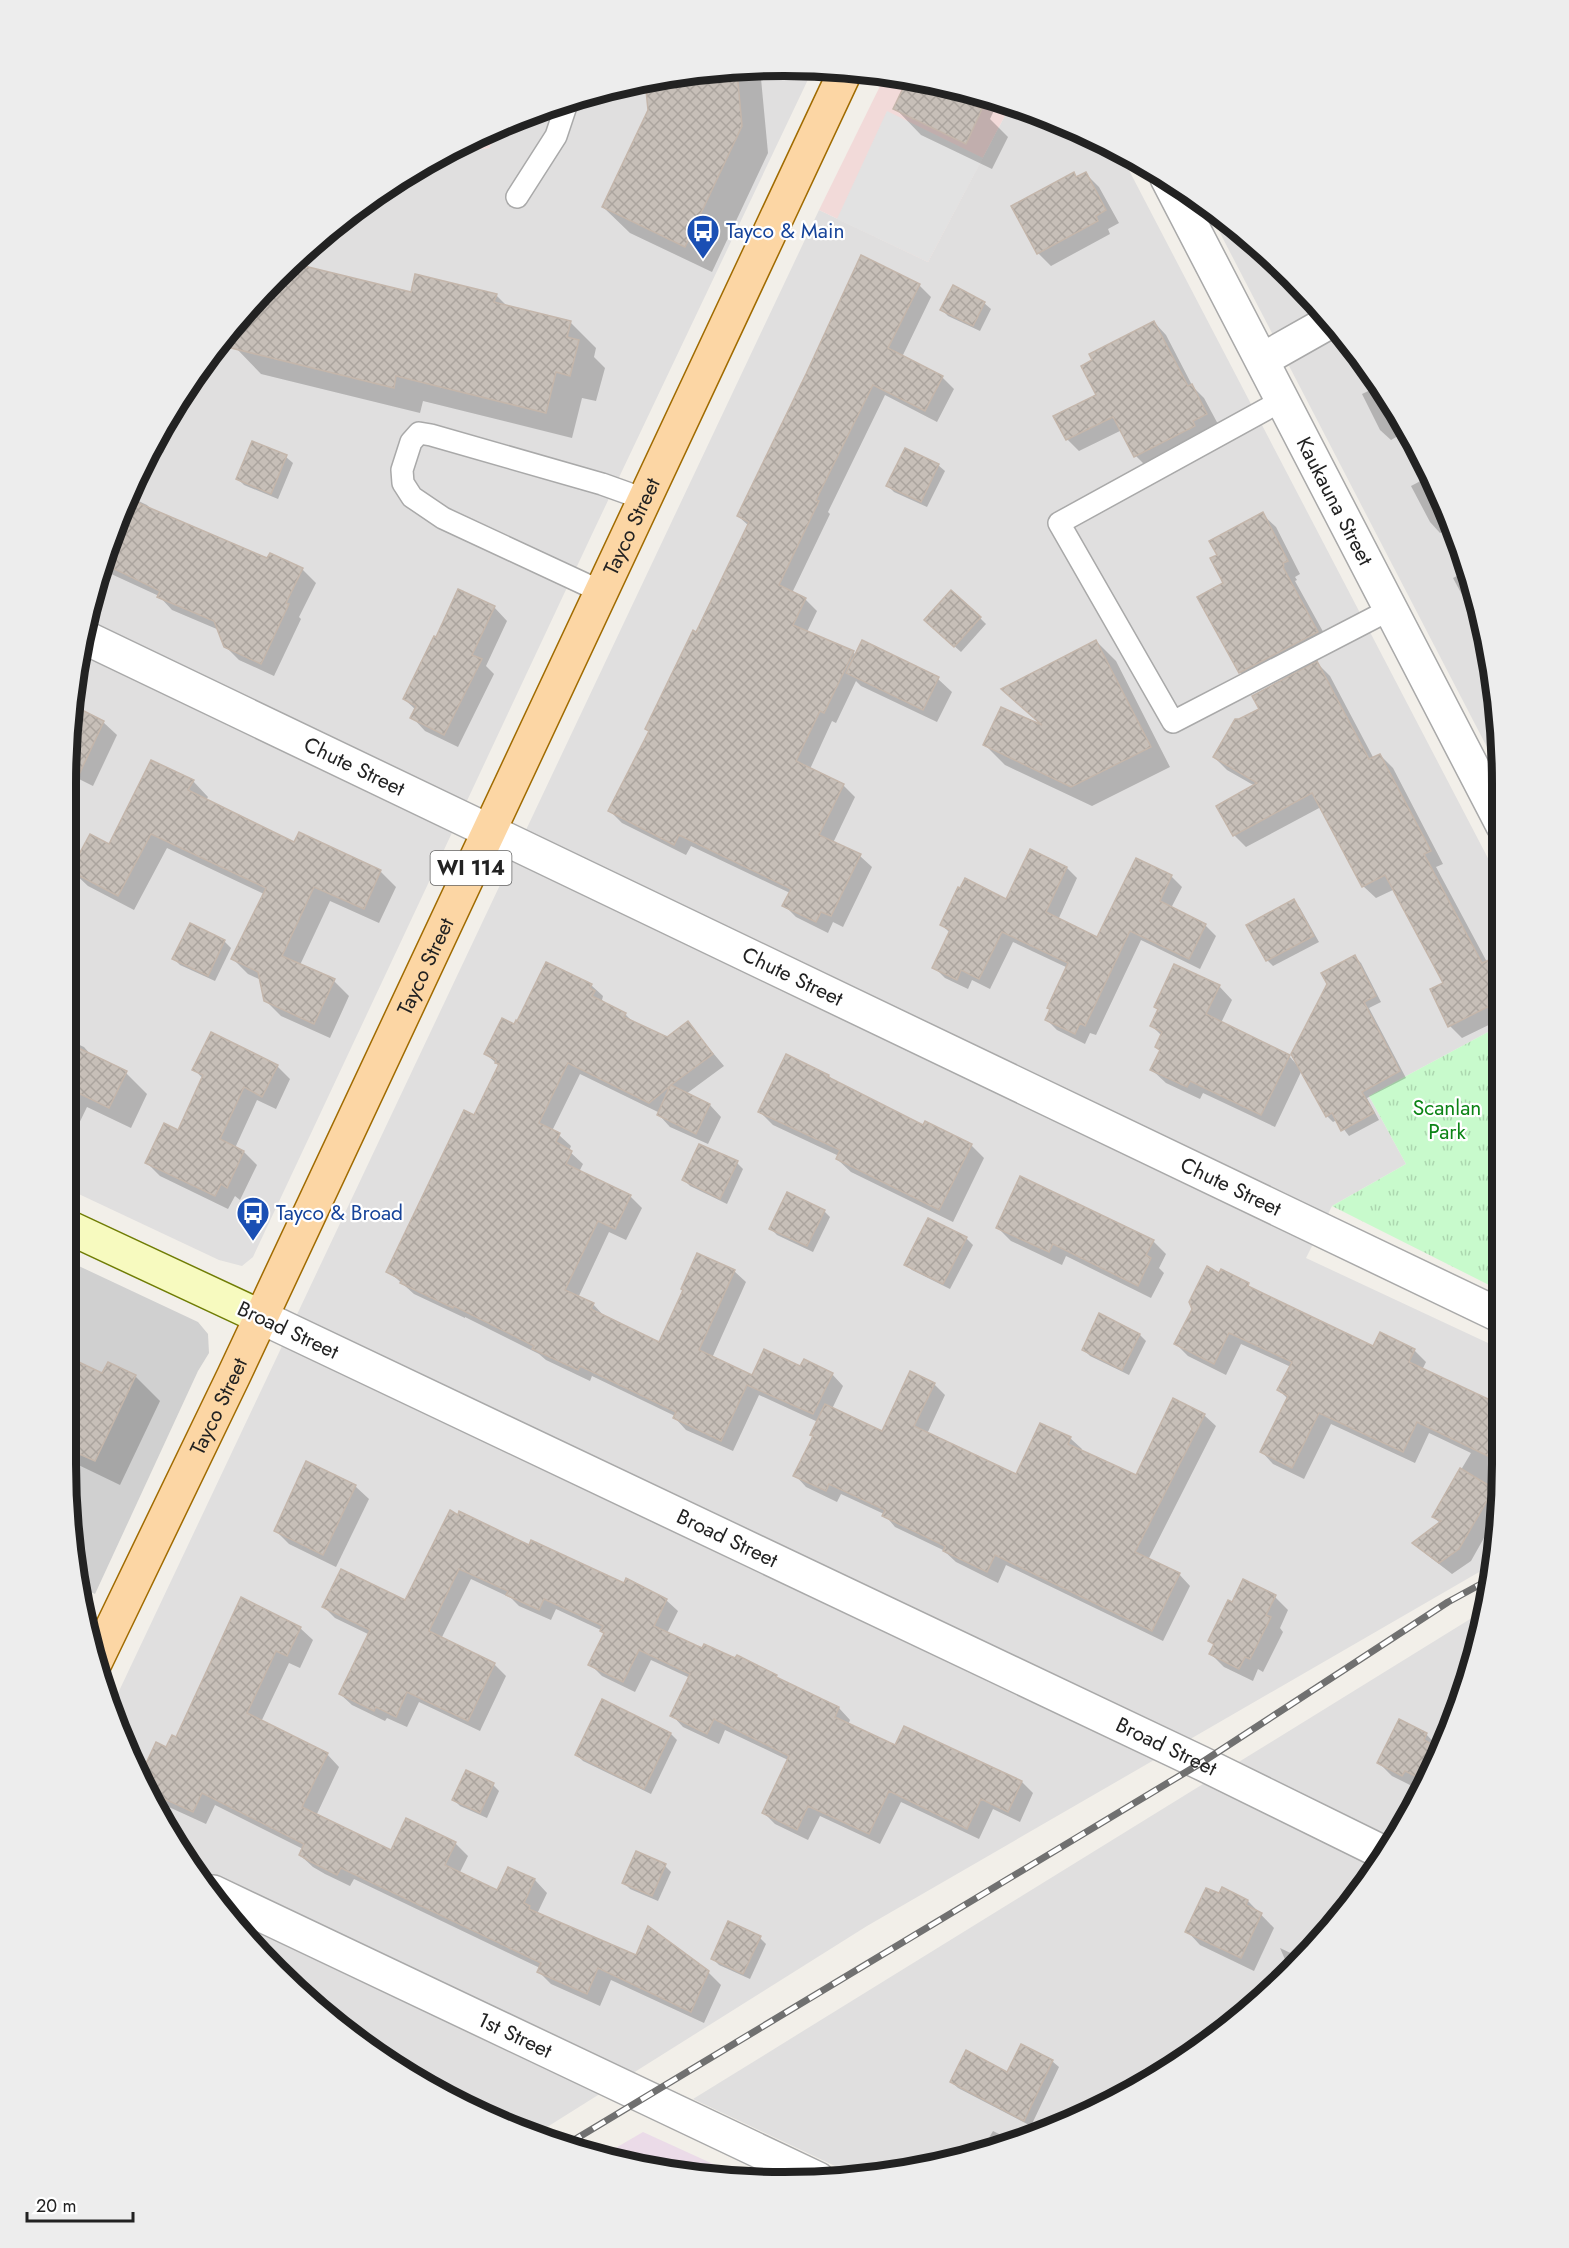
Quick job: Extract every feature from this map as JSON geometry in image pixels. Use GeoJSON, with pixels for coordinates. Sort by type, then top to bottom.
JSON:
{"type":"FeatureCollection","features":[{"type":"Feature","properties":{"kind":"main road","name":"Tayco Street"},"geometry":{"type":"LineString","coordinates":[[102,1649],[261,1317],[842,79]]}},
{"type":"Feature","properties":{"kind":"street","name":"Kaukauna Street"},"geometry":{"type":"LineString","coordinates":[[1176,195],[1492,805]]}},
{"type":"Feature","properties":{"kind":"street"},"geometry":{"type":"LineString","coordinates":[[1262,360],[1323,325]]}},
{"type":"Feature","properties":{"kind":"street","name":"Chute Street"},"geometry":{"type":"LineString","coordinates":[[91,640],[1492,1312]]}},
{"type":"Feature","properties":{"kind":"street","name":"Broad Street"},"geometry":{"type":"LineString","coordinates":[[76,1231],[1116,1723],[1378,1850]]}},
{"type":"Feature","properties":{"kind":"street","name":"1st Street"},"geometry":{"type":"LineString","coordinates":[[225,1898],[802,2171]]}},
{"type":"Feature","properties":{"kind":"lane"},"geometry":{"type":"LineString","coordinates":[[517,197],[556,136],[564,112]]}},
{"type":"Feature","properties":{"kind":"lane"},"geometry":{"type":"LineString","coordinates":[[1283,400],[1059,523],[1173,722],[1391,609]]}},
{"type":"Feature","properties":{"kind":"lane"},"geometry":{"type":"LineString","coordinates":[[602,592],[443,518],[412,497],[403,483],[402,470],[411,442],[419,434],[431,435],[602,484],[644,499]]}},
{"type":"Feature","properties":{"kind":"shaded area"},"geometry":{"type":"Polygon","coordinates":[[[809,77],[253,1257],[242,1266],[219,1260],[76,1193],[76,784],[78,738],[90,646],[114,557],[130,514],[171,430],[223,353],[284,284],[353,223],[431,171],[470,151],[489,148],[494,139],[557,114],[646,90],[738,78],[809,77]]]}},
{"type":"Feature","properties":{"kind":"shaded area"},"geometry":{"type":"Polygon","coordinates":[[[881,84],[923,90],[1007,112],[928,262],[819,210],[881,84]]]}},
{"type":"Feature","properties":{"kind":"shaded area"},"geometry":{"type":"Polygon","coordinates":[[[887,111],[983,158],[928,262],[837,219],[887,111]]]}},
{"type":"Feature","properties":{"kind":"shaded area"},"geometry":{"type":"Polygon","coordinates":[[[1007,112],[1055,130],[1126,165],[1492,866],[1492,1030],[1369,1096],[1406,1164],[1332,1206],[1306,1258],[1492,1345],[1491,1510],[1484,1569],[867,1926],[544,2129],[514,2118],[430,2077],[353,2025],[284,1964],[223,1895],[171,1818],[130,1734],[116,1697],[819,210],[928,262],[1007,112]]]}},
{"type":"Feature","properties":{"kind":"shaded area"},"geometry":{"type":"Polygon","coordinates":[[[494,139],[489,148],[470,151],[494,139]]]}},
{"type":"Feature","properties":{"kind":"shaded area"},"geometry":{"type":"Polygon","coordinates":[[[1214,222],[1251,252],[1317,318],[1346,353],[1398,430],[1439,514],[1468,601],[1479,646],[1486,692],[1491,756],[1214,222]]]}},
{"type":"Feature","properties":{"kind":"shaded area"},"geometry":{"type":"Polygon","coordinates":[[[76,1265],[198,1322],[208,1334],[209,1353],[198,1371],[95,1594],[88,1591],[78,1510],[76,1265]]]}},
{"type":"Feature","properties":{"kind":"shaded area"},"geometry":{"type":"Polygon","coordinates":[[[1476,1616],[1455,1691],[1439,1734],[1398,1818],[1346,1895],[1317,1930],[1251,1996],[1216,2025],[1138,2077],[1055,2118],[1012,2134],[923,2158],[841,2169],[693,2099],[1476,1616]]]}},
{"type":"Feature","properties":{"kind":"shaded area"},"geometry":{"type":"Polygon","coordinates":[[[643,2132],[723,2168],[646,2158],[612,2150],[643,2132]]]}},
{"type":"Feature","properties":{"kind":"green space","name":"Scanlan Park"},"geometry":{"type":"Polygon","coordinates":[[[1492,1030],[1492,1286],[1332,1206],[1406,1164],[1369,1096],[1492,1030]]]}},
{"type":"Feature","properties":{"kind":"building"},"geometry":{"type":"Polygon","coordinates":[[[738,78],[742,126],[685,247],[602,207],[648,110],[646,90],[738,78]]]}},
{"type":"Feature","properties":{"kind":"building"},"geometry":{"type":"Polygon","coordinates":[[[904,87],[962,100],[982,109],[966,144],[893,109],[904,87]]]}},
{"type":"Feature","properties":{"kind":"building"},"geometry":{"type":"Polygon","coordinates":[[[1074,172],[1076,177],[1086,172],[1106,210],[1096,216],[1098,221],[1037,254],[1011,206],[1074,172]]]}},
{"type":"Feature","properties":{"kind":"building"},"geometry":{"type":"Polygon","coordinates":[[[861,255],[920,284],[888,348],[943,376],[925,411],[873,385],[816,500],[819,501],[779,585],[806,598],[793,625],[854,651],[824,713],[820,711],[796,761],[844,784],[819,835],[861,854],[831,916],[821,912],[816,922],[782,906],[791,889],[679,835],[674,845],[608,811],[649,731],[645,729],[693,630],[696,632],[749,522],[737,516],[861,255]]]}},
{"type":"Feature","properties":{"kind":"building"},"geometry":{"type":"Polygon","coordinates":[[[303,266],[411,292],[415,274],[497,294],[494,302],[571,321],[567,337],[579,340],[570,376],[556,372],[546,413],[396,376],[394,388],[228,347],[252,318],[303,266]]]}},
{"type":"Feature","properties":{"kind":"building"},"geometry":{"type":"Polygon","coordinates":[[[953,285],[985,302],[973,326],[940,310],[953,285]]]}},
{"type":"Feature","properties":{"kind":"building"},"geometry":{"type":"Polygon","coordinates":[[[1154,321],[1188,386],[1192,384],[1207,414],[1193,421],[1195,426],[1134,457],[1113,417],[1066,440],[1053,416],[1096,395],[1081,366],[1092,360],[1089,354],[1154,321]]]}},
{"type":"Feature","properties":{"kind":"building"},"geometry":{"type":"Polygon","coordinates":[[[252,441],[287,455],[271,494],[236,479],[252,441]]]}},
{"type":"Feature","properties":{"kind":"building"},"geometry":{"type":"Polygon","coordinates":[[[905,448],[939,464],[921,502],[886,486],[905,448]]]}},
{"type":"Feature","properties":{"kind":"building"},"geometry":{"type":"Polygon","coordinates":[[[136,502],[267,558],[270,553],[303,568],[261,664],[224,647],[214,621],[157,597],[160,591],[111,567],[136,502]]]}},
{"type":"Feature","properties":{"kind":"building"},"geometry":{"type":"Polygon","coordinates":[[[1263,512],[1288,561],[1283,563],[1283,567],[1318,632],[1239,673],[1197,597],[1223,583],[1210,558],[1217,555],[1209,541],[1263,512]]]}},
{"type":"Feature","properties":{"kind":"building"},"geometry":{"type":"Polygon","coordinates":[[[458,589],[495,606],[472,655],[482,659],[444,735],[410,718],[416,706],[403,699],[458,589]]]}},
{"type":"Feature","properties":{"kind":"building"},"geometry":{"type":"Polygon","coordinates":[[[951,590],[981,617],[954,647],[924,620],[951,590]]]}},
{"type":"Feature","properties":{"kind":"building"},"geometry":{"type":"Polygon","coordinates":[[[862,640],[939,677],[923,710],[846,673],[862,640]]]}},
{"type":"Feature","properties":{"kind":"building"},"geometry":{"type":"Polygon","coordinates":[[[1096,640],[1151,747],[1071,787],[983,745],[1001,707],[1042,725],[1001,689],[1096,640]]]}},
{"type":"Feature","properties":{"kind":"building"},"geometry":{"type":"Polygon","coordinates":[[[1317,661],[1369,759],[1380,754],[1431,851],[1424,854],[1482,963],[1489,960],[1492,966],[1492,1005],[1448,1027],[1430,989],[1443,983],[1385,875],[1362,887],[1312,793],[1233,836],[1216,806],[1257,783],[1213,757],[1235,719],[1259,709],[1252,696],[1317,661]]]}},
{"type":"Feature","properties":{"kind":"building"},"geometry":{"type":"Polygon","coordinates":[[[81,710],[104,721],[76,781],[81,710]]]}},
{"type":"Feature","properties":{"kind":"building"},"geometry":{"type":"Polygon","coordinates":[[[151,760],[194,780],[188,790],[294,842],[299,832],[381,870],[364,909],[314,887],[282,956],[335,979],[314,1024],[264,1001],[258,972],[231,959],[266,888],[151,834],[118,896],[76,874],[76,860],[90,834],[109,844],[151,760]]]}},
{"type":"Feature","properties":{"kind":"building"},"geometry":{"type":"Polygon","coordinates":[[[1030,849],[1067,867],[1046,912],[1097,937],[1136,858],[1172,875],[1160,901],[1206,924],[1189,959],[1130,931],[1085,1026],[1080,1023],[1075,1034],[1045,1020],[1050,1009],[1047,1008],[1068,963],[1002,932],[979,979],[961,970],[957,980],[932,968],[950,930],[940,925],[958,887],[960,888],[965,878],[1006,899],[1030,849]]]}},
{"type":"Feature","properties":{"kind":"building"},"geometry":{"type":"Polygon","coordinates":[[[1294,899],[1314,936],[1266,961],[1246,925],[1294,899]]]}},
{"type":"Feature","properties":{"kind":"building"},"geometry":{"type":"Polygon","coordinates":[[[190,923],[225,940],[208,976],[172,959],[190,923]]]}},
{"type":"Feature","properties":{"kind":"building"},"geometry":{"type":"Polygon","coordinates":[[[1355,955],[1376,996],[1364,1002],[1400,1071],[1362,1092],[1374,1113],[1341,1131],[1332,1113],[1326,1117],[1291,1054],[1327,984],[1321,973],[1355,955]]]}},
{"type":"Feature","properties":{"kind":"building"},"geometry":{"type":"Polygon","coordinates":[[[546,962],[592,984],[590,988],[595,991],[592,996],[626,1013],[624,1017],[667,1037],[688,1021],[713,1054],[671,1085],[710,1104],[696,1134],[657,1115],[670,1086],[649,1103],[568,1063],[539,1123],[560,1133],[556,1142],[572,1151],[566,1164],[631,1195],[615,1229],[598,1221],[565,1290],[594,1303],[591,1309],[659,1342],[697,1253],[735,1270],[699,1350],[752,1375],[764,1349],[800,1366],[804,1359],[833,1373],[813,1414],[747,1385],[721,1441],[673,1418],[676,1412],[580,1366],[578,1370],[532,1349],[534,1346],[454,1306],[453,1308],[400,1283],[402,1280],[386,1272],[464,1110],[474,1115],[499,1064],[484,1054],[502,1018],[514,1024],[517,1021],[546,962]]]}},
{"type":"Feature","properties":{"kind":"building"},"geometry":{"type":"Polygon","coordinates":[[[1174,964],[1220,985],[1206,1014],[1290,1055],[1261,1115],[1190,1081],[1187,1087],[1150,1070],[1160,1050],[1155,1047],[1162,1032],[1150,1026],[1158,1009],[1154,1007],[1174,964]]]}},
{"type":"Feature","properties":{"kind":"building"},"geometry":{"type":"Polygon","coordinates":[[[211,1032],[278,1065],[262,1097],[244,1087],[220,1139],[244,1151],[227,1188],[221,1184],[215,1196],[145,1163],[164,1123],[178,1130],[203,1075],[192,1070],[211,1032]]]}},
{"type":"Feature","properties":{"kind":"building"},"geometry":{"type":"Polygon","coordinates":[[[76,1047],[127,1071],[109,1108],[76,1092],[76,1047]]]}},
{"type":"Feature","properties":{"kind":"building"},"geometry":{"type":"Polygon","coordinates":[[[786,1054],[923,1125],[925,1121],[972,1144],[939,1210],[836,1159],[840,1150],[758,1112],[786,1054]]]}},
{"type":"Feature","properties":{"kind":"building"},"geometry":{"type":"Polygon","coordinates":[[[699,1144],[738,1161],[720,1199],[682,1180],[699,1144]]]}},
{"type":"Feature","properties":{"kind":"building"},"geometry":{"type":"Polygon","coordinates":[[[1020,1176],[1154,1240],[1146,1255],[1151,1258],[1138,1286],[1053,1244],[1049,1252],[996,1228],[1020,1176]]]}},
{"type":"Feature","properties":{"kind":"building"},"geometry":{"type":"Polygon","coordinates":[[[787,1192],[825,1210],[807,1246],[769,1229],[787,1192]]]}},
{"type":"Feature","properties":{"kind":"building"},"geometry":{"type":"Polygon","coordinates":[[[928,1218],[967,1237],[943,1284],[904,1265],[928,1218]]]}},
{"type":"Feature","properties":{"kind":"building"},"geometry":{"type":"Polygon","coordinates":[[[1207,1266],[1219,1273],[1221,1269],[1249,1283],[1248,1286],[1373,1346],[1380,1332],[1415,1349],[1409,1362],[1492,1401],[1492,1458],[1417,1422],[1403,1452],[1319,1413],[1292,1468],[1260,1452],[1288,1396],[1277,1390],[1292,1362],[1229,1333],[1214,1364],[1174,1344],[1192,1309],[1189,1302],[1207,1266]]]}},
{"type":"Feature","properties":{"kind":"building"},"geometry":{"type":"Polygon","coordinates":[[[1099,1313],[1140,1334],[1122,1370],[1082,1350],[1099,1313]]]}},
{"type":"Feature","properties":{"kind":"building"},"geometry":{"type":"Polygon","coordinates":[[[76,1361],[102,1373],[108,1362],[136,1375],[95,1461],[76,1452],[76,1361]]]}},
{"type":"Feature","properties":{"kind":"building"},"geometry":{"type":"Polygon","coordinates":[[[910,1371],[935,1383],[914,1426],[1016,1474],[1040,1423],[1071,1437],[1068,1444],[1136,1475],[1173,1398],[1205,1414],[1135,1552],[1180,1573],[1152,1631],[995,1555],[987,1572],[943,1551],[945,1546],[882,1516],[885,1510],[829,1484],[826,1491],[793,1476],[813,1436],[810,1435],[825,1404],[882,1431],[910,1371]]]}},
{"type":"Feature","properties":{"kind":"building"},"geometry":{"type":"Polygon","coordinates":[[[306,1461],[356,1485],[323,1555],[274,1531],[306,1461]]]}},
{"type":"Feature","properties":{"kind":"building"},"geometry":{"type":"Polygon","coordinates":[[[1460,1468],[1488,1485],[1492,1482],[1491,1493],[1459,1549],[1439,1563],[1412,1543],[1441,1521],[1432,1517],[1460,1468]]]}},
{"type":"Feature","properties":{"kind":"building"},"geometry":{"type":"Polygon","coordinates":[[[450,1510],[458,1515],[459,1511],[529,1545],[531,1540],[624,1583],[626,1578],[667,1599],[654,1626],[702,1648],[704,1644],[735,1658],[737,1655],[777,1675],[776,1677],[839,1707],[835,1717],[895,1745],[904,1726],[1022,1781],[1008,1812],[981,1799],[967,1829],[889,1791],[869,1834],[808,1806],[797,1830],[762,1813],[789,1756],[714,1719],[707,1734],[670,1716],[690,1674],[639,1650],[623,1682],[588,1665],[604,1633],[600,1631],[603,1626],[544,1599],[539,1610],[506,1595],[508,1591],[459,1569],[429,1631],[495,1663],[468,1721],[407,1692],[396,1717],[376,1707],[374,1711],[339,1694],[370,1630],[322,1607],[341,1569],[405,1600],[450,1510]]]}},
{"type":"Feature","properties":{"kind":"building"},"geometry":{"type":"Polygon","coordinates":[[[1243,1579],[1276,1595],[1266,1615],[1271,1617],[1250,1659],[1245,1657],[1239,1669],[1209,1654],[1214,1644],[1208,1641],[1228,1600],[1232,1602],[1243,1579]]]}},
{"type":"Feature","properties":{"kind":"building"},"geometry":{"type":"Polygon","coordinates":[[[241,1597],[301,1627],[287,1656],[276,1651],[247,1713],[328,1753],[302,1807],[391,1850],[406,1818],[456,1842],[445,1865],[497,1890],[508,1867],[535,1879],[524,1903],[530,1906],[529,1909],[636,1955],[648,1926],[709,1971],[691,2012],[598,1968],[587,1994],[537,1972],[541,1963],[341,1868],[337,1875],[311,1862],[299,1855],[304,1844],[202,1793],[193,1812],[160,1797],[151,1779],[153,1775],[148,1772],[145,1766],[156,1742],[166,1747],[172,1735],[176,1737],[241,1597]]]}},
{"type":"Feature","properties":{"kind":"building"},"geometry":{"type":"Polygon","coordinates":[[[602,1699],[671,1733],[644,1789],[575,1755],[602,1699]]]}},
{"type":"Feature","properties":{"kind":"building"},"geometry":{"type":"Polygon","coordinates":[[[1399,1719],[1427,1733],[1424,1740],[1434,1745],[1419,1778],[1405,1771],[1402,1776],[1377,1763],[1399,1719]]]}},
{"type":"Feature","properties":{"kind":"building"},"geometry":{"type":"Polygon","coordinates":[[[466,1770],[494,1783],[480,1813],[452,1800],[466,1770]]]}},
{"type":"Feature","properties":{"kind":"building"},"geometry":{"type":"Polygon","coordinates":[[[636,1851],[666,1864],[652,1896],[622,1883],[636,1851]]]}},
{"type":"Feature","properties":{"kind":"building"},"geometry":{"type":"Polygon","coordinates":[[[1222,1887],[1248,1900],[1246,1905],[1262,1913],[1241,1958],[1185,1932],[1206,1888],[1219,1893],[1222,1887]]]}},
{"type":"Feature","properties":{"kind":"building"},"geometry":{"type":"Polygon","coordinates":[[[728,1921],[761,1936],[743,1974],[711,1959],[728,1921]]]}},
{"type":"Feature","properties":{"kind":"building"},"geometry":{"type":"Polygon","coordinates":[[[1021,2044],[1053,2060],[1024,2121],[950,2082],[966,2050],[1007,2072],[1021,2044]]]}},
{"type":"Feature","properties":{"kind":"railway"},"geometry":{"type":"LineString","coordinates":[[575,2139],[1201,1763],[1448,1602],[1482,1584]]}},
{"type":"Feature","properties":{"kind":"place","name":"Tayco & Main"},"geometry":{"type":"Point","coordinates":[703,260]}},
{"type":"Feature","properties":{"kind":"place","name":"Tayco & Broad"},"geometry":{"type":"Point","coordinates":[253,1242]}}]}
